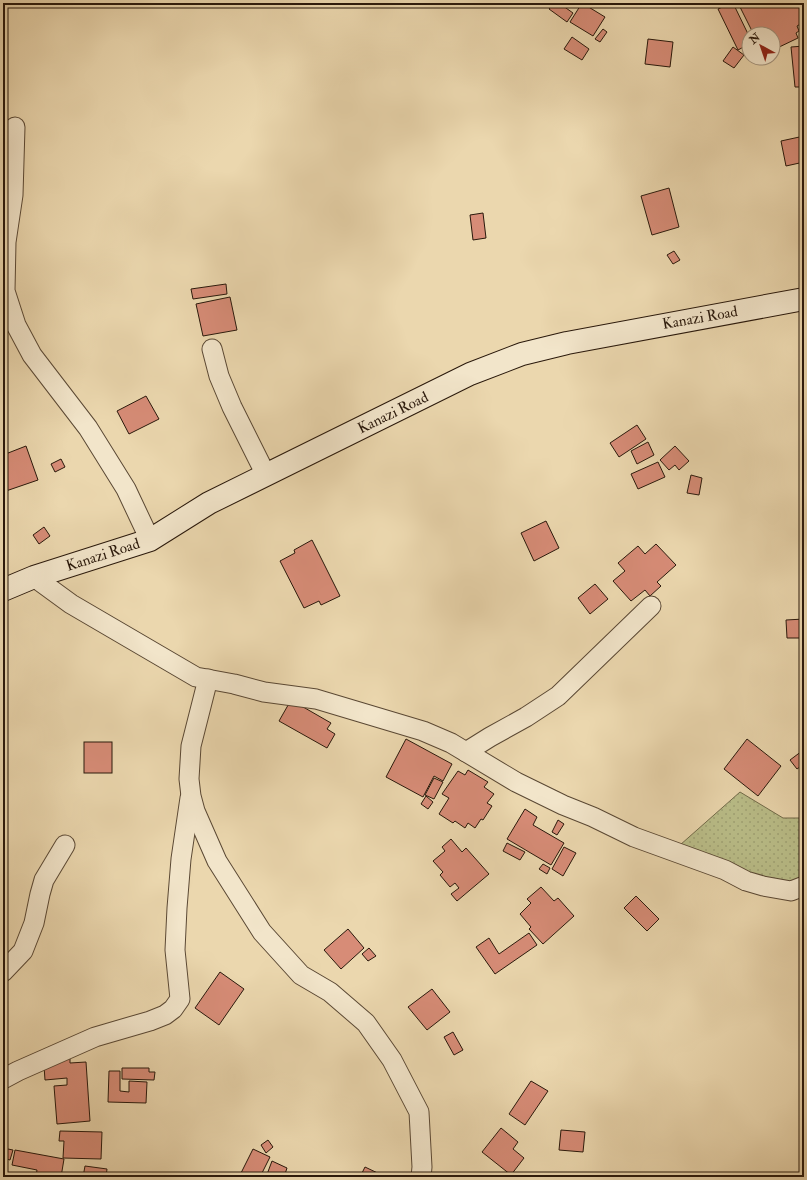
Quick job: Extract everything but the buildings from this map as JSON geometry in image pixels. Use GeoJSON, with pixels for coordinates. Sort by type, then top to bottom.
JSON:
{"type":"FeatureCollection","features":[{"type":"Feature","properties":{"kind":"main road","name":"Kanazi Road"},"geometry":{"type":"LineString","coordinates":[[3,590],[34,577],[150,540],[209,503],[470,374],[522,354],[567,343],[804,299]]}},
{"type":"Feature","properties":{"kind":"street"},"geometry":{"type":"LineString","coordinates":[[15,127],[13,195],[6,242],[5,291],[16,325],[32,355],[88,428],[126,489],[150,540]]}},
{"type":"Feature","properties":{"kind":"street"},"geometry":{"type":"LineString","coordinates":[[212,349],[219,376],[232,407],[266,475]]}},
{"type":"Feature","properties":{"kind":"street"},"geometry":{"type":"LineString","coordinates":[[34,577],[71,604],[196,677],[234,684],[264,692],[316,699],[423,731],[451,743],[516,782],[634,837],[724,870],[746,882],[792,891],[804,886]]}},
{"type":"Feature","properties":{"kind":"street"},"geometry":{"type":"LineString","coordinates":[[466,752],[526,717],[558,696],[651,606]]}},
{"type":"Feature","properties":{"kind":"street"},"geometry":{"type":"LineString","coordinates":[[208,679],[191,746],[189,779],[195,811],[217,861],[262,932],[301,975],[330,992],[366,1023],[392,1060],[419,1112],[422,1167],[421,1177]]}},
{"type":"Feature","properties":{"kind":"street"},"geometry":{"type":"LineString","coordinates":[[3,1079],[88,1040],[165,1015],[173,1009],[180,999],[175,950],[177,908],[181,859],[191,796]]}},
{"type":"Feature","properties":{"kind":"street"},"geometry":{"type":"LineString","coordinates":[[3,972],[23,951],[34,923],[44,880],[65,845]]}},
{"type":"Feature","properties":{"kind":"green space"},"geometry":{"type":"Polygon","coordinates":[[[740,792],[783,818],[804,818],[804,873],[791,884],[736,872],[680,845],[740,792]]]}}]}
